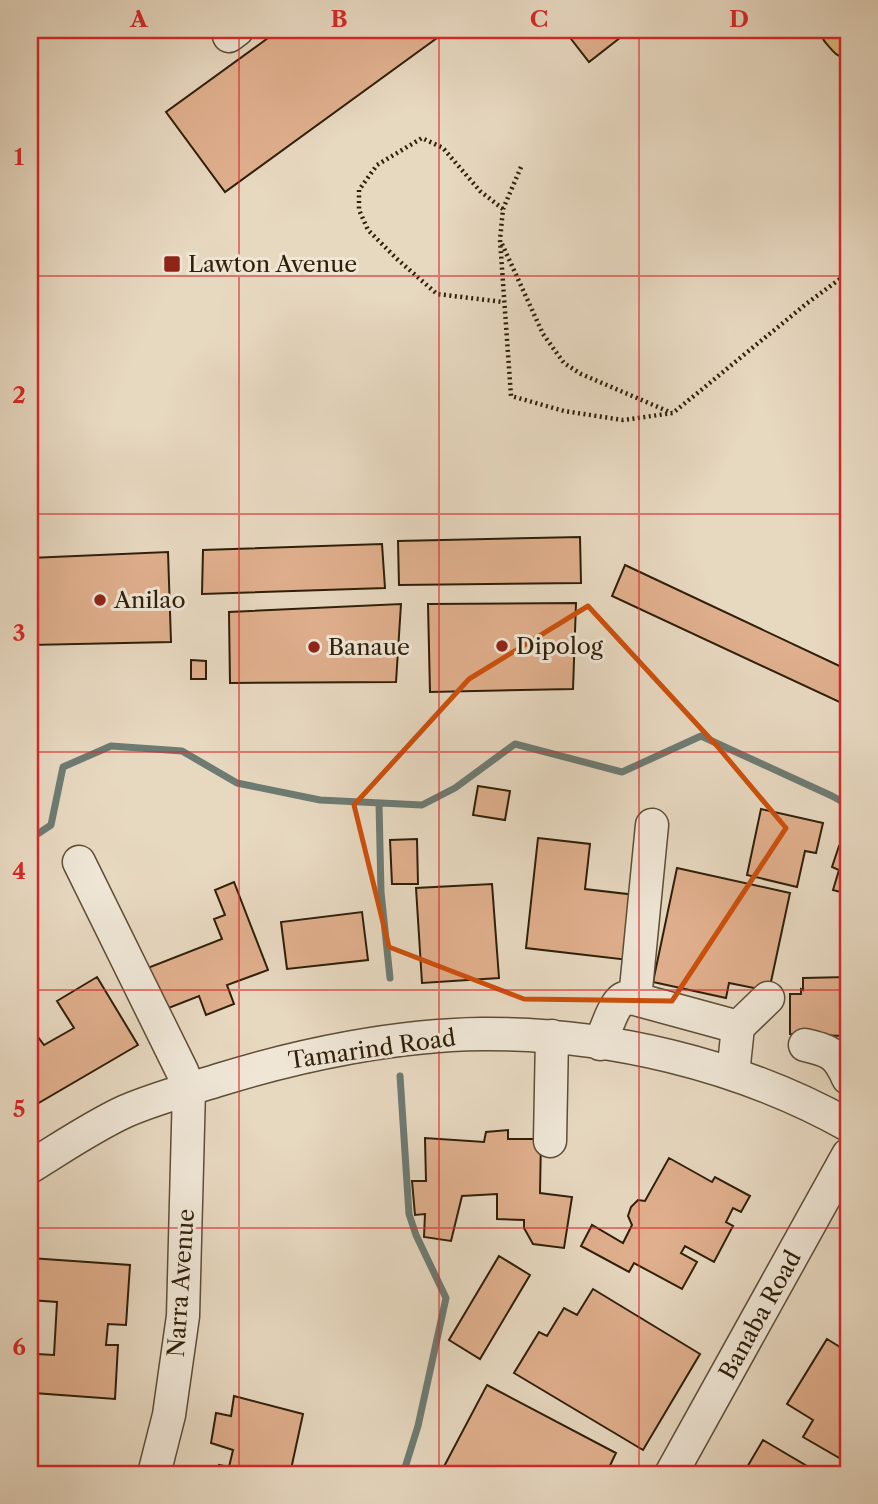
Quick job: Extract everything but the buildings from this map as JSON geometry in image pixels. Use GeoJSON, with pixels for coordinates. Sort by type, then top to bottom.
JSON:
{"type":"FeatureCollection","features":[{"type":"Feature","properties":{"kind":"main road"},"geometry":{"type":"LineString","coordinates":[[841,30],[848,38]]}},
{"type":"Feature","properties":{"kind":"street"},"geometry":{"type":"LineString","coordinates":[[635,999],[652,825]]}},
{"type":"Feature","properties":{"kind":"street"},"geometry":{"type":"LineString","coordinates":[[79,862],[189,1089]]}},
{"type":"Feature","properties":{"kind":"street"},"geometry":{"type":"LineString","coordinates":[[600,1044],[614,1011],[623,998],[738,1027]]}},
{"type":"Feature","properties":{"kind":"street"},"geometry":{"type":"LineString","coordinates":[[733,1074],[738,1027],[768,998]]}},
{"type":"Feature","properties":{"kind":"street","name":"Tamarind Road"},"geometry":{"type":"LineString","coordinates":[[30,1167],[126,1111],[263,1066],[408,1039],[481,1034],[552,1037],[662,1054],[766,1086],[843,1122]]}},
{"type":"Feature","properties":{"kind":"street"},"geometry":{"type":"LineString","coordinates":[[550,1141],[552,1037]]}},
{"type":"Feature","properties":{"kind":"street"},"geometry":{"type":"LineString","coordinates":[[805,1045],[829,1051],[842,1064],[848,1078]]}},
{"type":"Feature","properties":{"kind":"street"},"geometry":{"type":"LineString","coordinates":[[843,1122],[848,1085]]}},
{"type":"Feature","properties":{"kind":"street","name":"Narra Avenue"},"geometry":{"type":"LineString","coordinates":[[155,1474],[169,1415],[183,1316],[189,1089]]}},
{"type":"Feature","properties":{"kind":"street","name":"Banaba Road"},"geometry":{"type":"LineString","coordinates":[[671,1474],[848,1155]]}},
{"type":"Feature","properties":{"kind":"path"},"geometry":{"type":"LineString","coordinates":[[503,209],[480,191],[443,148],[422,138],[377,165],[359,190],[359,210],[368,230],[437,294],[503,302]]}},
{"type":"Feature","properties":{"kind":"path"},"geometry":{"type":"LineString","coordinates":[[521,167],[503,209],[500,240],[511,396],[564,411],[622,420],[673,413],[848,273]]}},
{"type":"Feature","properties":{"kind":"path"},"geometry":{"type":"LineString","coordinates":[[500,240],[543,334],[564,363],[581,374],[673,413]]}},
{"type":"Feature","properties":{"kind":"highlighted area"},"geometry":{"type":"Polygon","coordinates":[[[588,606],[717,746],[786,828],[672,1001],[524,999],[389,947],[354,805],[469,679],[588,606]]]}},
{"type":"Feature","properties":{"kind":"waterway"},"geometry":{"type":"LineString","coordinates":[[30,839],[51,825],[63,767],[111,746],[182,751],[237,783],[320,800],[422,805],[455,788],[515,744],[622,772],[701,736],[848,805]]}},
{"type":"Feature","properties":{"kind":"waterway"},"geometry":{"type":"LineString","coordinates":[[379,803],[381,892],[390,978]]}},
{"type":"Feature","properties":{"kind":"waterway"},"geometry":{"type":"LineString","coordinates":[[400,1076],[409,1214],[446,1298],[418,1426],[403,1474]]}},
{"type":"Feature","properties":{"kind":"place","name":"Lawton Avenue"},"geometry":{"type":"Point","coordinates":[172,264]}},
{"type":"Feature","properties":{"kind":"place","name":"Anilao"},"geometry":{"type":"Point","coordinates":[100,600]}},
{"type":"Feature","properties":{"kind":"place","name":"Dipolog"},"geometry":{"type":"Point","coordinates":[502,646]}},
{"type":"Feature","properties":{"kind":"place","name":"Banaue"},"geometry":{"type":"Point","coordinates":[314,647]}}]}
